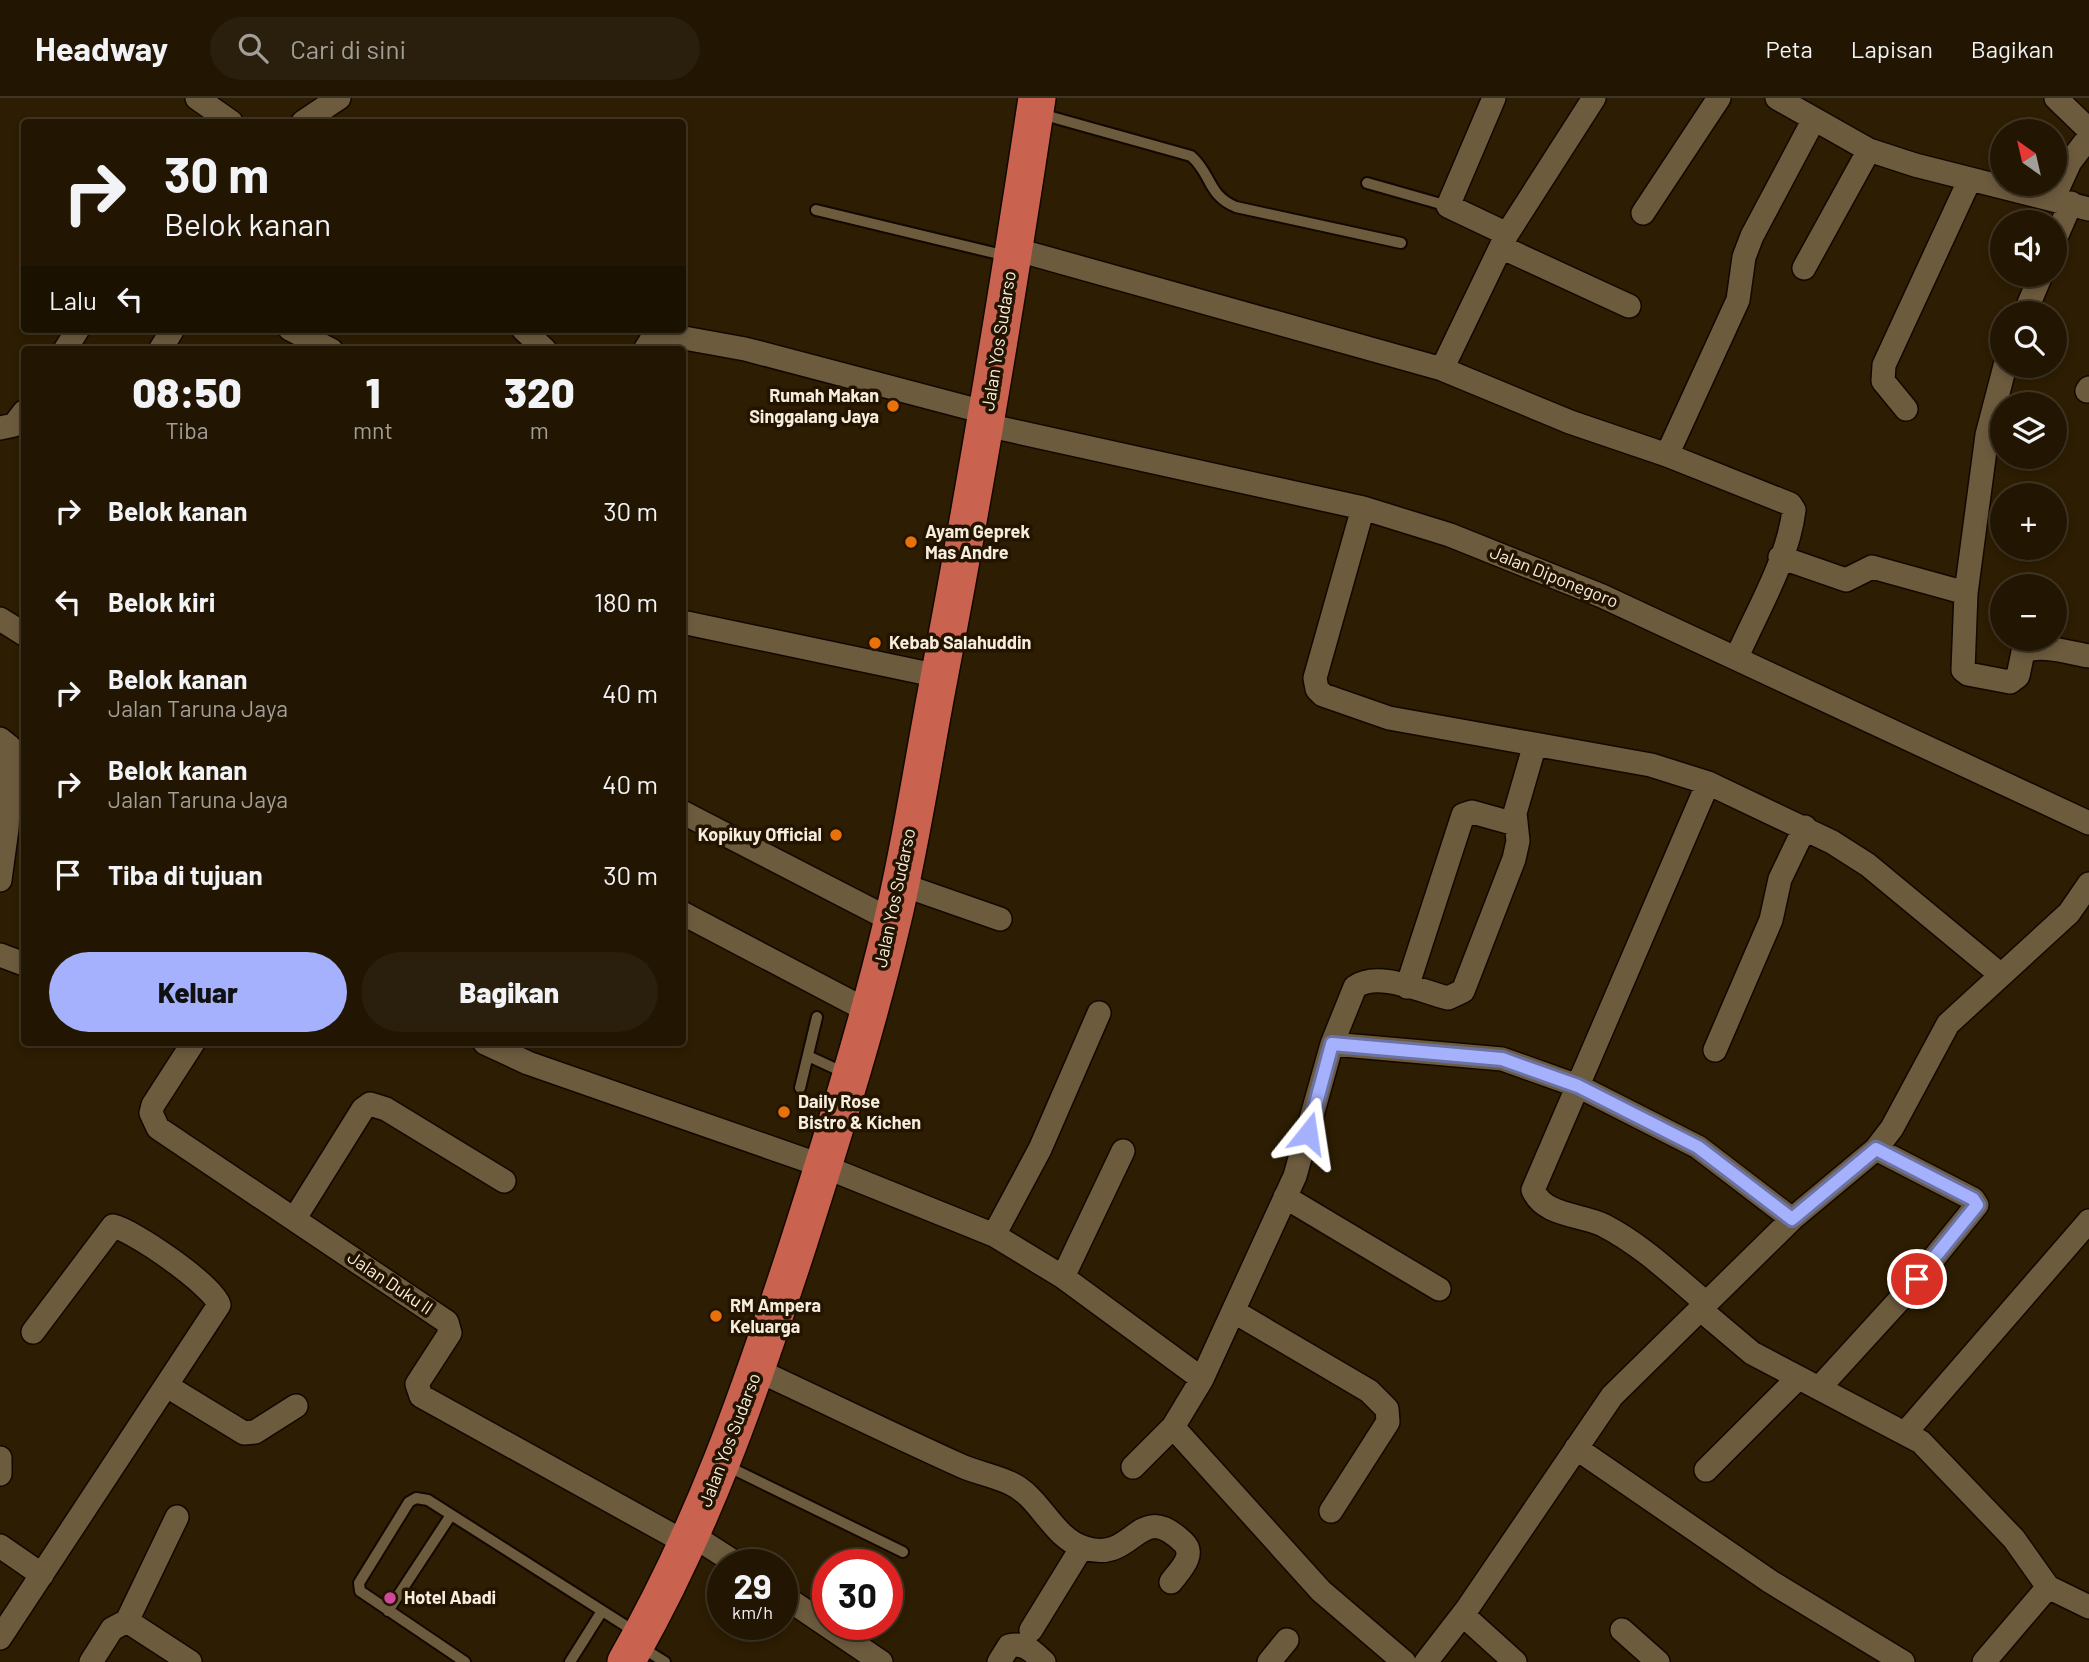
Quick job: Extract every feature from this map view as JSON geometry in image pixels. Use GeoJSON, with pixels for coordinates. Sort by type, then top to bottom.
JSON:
{"type":"FeatureCollection","features":[{"type":"Feature","properties":{"kind":"highway","name":"Jalan Yos Sudarso"},"geometry":{"type":"LineString","coordinates":[[642,1651],[723,1464],[757,1370],[870,1012],[893,921],[987,419],[1036,105]]}},
{"type":"Feature","properties":{"kind":"street"},"geometry":{"type":"LineString","coordinates":[[308,119],[339,98]]}},
{"type":"Feature","properties":{"kind":"street"},"geometry":{"type":"LineString","coordinates":[[1494,98],[1448,206],[1504,241],[1629,306]]}},
{"type":"Feature","properties":{"kind":"street"},"geometry":{"type":"LineString","coordinates":[[1442,369],[1504,241],[1594,98]]}},
{"type":"Feature","properties":{"kind":"street"},"geometry":{"type":"LineString","coordinates":[[1643,213],[1718,98]]}},
{"type":"Feature","properties":{"kind":"street"},"geometry":{"type":"LineString","coordinates":[[1777,98],[1813,121],[1869,150],[2071,204],[2070,162],[2089,136]]}},
{"type":"Feature","properties":{"kind":"street"},"geometry":{"type":"LineString","coordinates":[[2056,98],[2089,130]]}},
{"type":"Feature","properties":{"kind":"street"},"geometry":{"type":"LineString","coordinates":[[200,108],[224,119]]}},
{"type":"Feature","properties":{"kind":"street"},"geometry":{"type":"LineString","coordinates":[[1667,455],[1738,300],[1744,257],[1752,236],[1813,121]]}},
{"type":"Feature","properties":{"kind":"street"},"geometry":{"type":"LineString","coordinates":[[1804,268],[1869,150]]}},
{"type":"Feature","properties":{"kind":"street"},"geometry":{"type":"LineString","coordinates":[[1906,409],[1882,381],[1884,365],[1970,178]]}},
{"type":"Feature","properties":{"kind":"street"},"geometry":{"type":"LineString","coordinates":[[1013,253],[1442,369],[1570,422],[1667,455],[1790,504],[1794,510],[1793,518],[1780,557],[1737,657]]}},
{"type":"Feature","properties":{"kind":"street"},"geometry":{"type":"LineString","coordinates":[[527,333],[541,346]]}},
{"type":"Feature","properties":{"kind":"street","name":"Jalan Diponegoro"},"geometry":{"type":"LineString","coordinates":[[647,346],[653,337],[662,334],[857,376],[987,419],[1363,508],[1450,535],[1524,563],[1737,657],[2089,823]]}},
{"type":"Feature","properties":{"kind":"street"},"geometry":{"type":"LineString","coordinates":[[294,338],[319,346]]}},
{"type":"Feature","properties":{"kind":"street"},"geometry":{"type":"LineString","coordinates":[[2003,378],[1987,435],[1965,593],[1962,664],[1968,674],[2004,683],[2015,682],[2023,652],[2028,649],[2089,656]]}},
{"type":"Feature","properties":{"kind":"street"},"geometry":{"type":"LineString","coordinates":[[0,428],[14,425],[21,416]]}},
{"type":"Feature","properties":{"kind":"street"},"geometry":{"type":"LineString","coordinates":[[1363,508],[1315,678],[1317,689],[1322,695],[1389,718],[1651,765],[1708,783],[1805,827],[1868,865],[2001,975]]}},
{"type":"Feature","properties":{"kind":"street"},"geometry":{"type":"LineString","coordinates":[[1780,557],[1846,580],[1872,567],[1965,593]]}},
{"type":"Feature","properties":{"kind":"street"},"geometry":{"type":"LineString","coordinates":[[0,619],[21,632]]}},
{"type":"Feature","properties":{"kind":"street"},"geometry":{"type":"LineString","coordinates":[[686,623],[939,676]]}},
{"type":"Feature","properties":{"kind":"street"},"geometry":{"type":"LineString","coordinates":[[0,739],[10,747],[11,754],[0,880]]}},
{"type":"Feature","properties":{"kind":"street"},"geometry":{"type":"LineString","coordinates":[[1133,1467],[1173,1427],[1202,1379],[1302,1156],[1332,1044],[1351,994],[1362,982],[1377,980],[1448,998],[1463,991],[1518,847],[1515,824],[1517,803],[1535,744]]}},
{"type":"Feature","properties":{"kind":"street"},"geometry":{"type":"LineString","coordinates":[[1708,783],[1539,1174],[1533,1190],[1537,1200],[1544,1206],[1601,1224],[1624,1238],[1704,1307],[1752,1353],[1906,1432],[1929,1448],[2014,1539],[2048,1587],[2084,1598]]}},
{"type":"Feature","properties":{"kind":"street"},"geometry":{"type":"LineString","coordinates":[[5,825],[21,804]]}},
{"type":"Feature","properties":{"kind":"street"},"geometry":{"type":"LineString","coordinates":[[1407,988],[1463,816],[1472,812],[1515,824]]}},
{"type":"Feature","properties":{"kind":"street"},"geometry":{"type":"LineString","coordinates":[[686,814],[893,921]]}},
{"type":"Feature","properties":{"kind":"street"},"geometry":{"type":"LineString","coordinates":[[1715,1049],[1771,920],[1780,879],[1805,827]]}},
{"type":"Feature","properties":{"kind":"street"},"geometry":{"type":"LineString","coordinates":[[900,884],[999,919]]}},
{"type":"Feature","properties":{"kind":"street"},"geometry":{"type":"LineString","coordinates":[[1426,1662],[1463,1615],[1612,1396],[1792,1219],[1876,1149],[1892,1128],[1948,1024],[2069,913],[2089,884]]}},
{"type":"Feature","properties":{"kind":"street"},"geometry":{"type":"LineString","coordinates":[[686,915],[870,1012]]}},
{"type":"Feature","properties":{"kind":"street"},"geometry":{"type":"LineString","coordinates":[[0,955],[21,963]]}},
{"type":"Feature","properties":{"kind":"street"},"geometry":{"type":"LineString","coordinates":[[994,1235],[1040,1149],[1099,1013]]}},
{"type":"Feature","properties":{"kind":"street"},"geometry":{"type":"LineString","coordinates":[[1332,1044],[1502,1059],[1578,1086],[1698,1147],[1792,1219]]}},
{"type":"Feature","properties":{"kind":"street","name":"Jalan Duku II"},"geometry":{"type":"LineString","coordinates":[[191,1046],[153,1105],[153,1121],[158,1128],[447,1322],[450,1333],[417,1384],[421,1396],[690,1540]]}},
{"type":"Feature","properties":{"kind":"street"},"geometry":{"type":"LineString","coordinates":[[491,1046],[528,1063],[823,1167],[994,1235],[1063,1277],[1202,1379]]}},
{"type":"Feature","properties":{"kind":"street"},"geometry":{"type":"LineString","coordinates":[[295,1219],[363,1109],[370,1104],[386,1109],[504,1181]]}},
{"type":"Feature","properties":{"kind":"street"},"geometry":{"type":"LineString","coordinates":[[1706,1470],[1809,1383],[1903,1296],[1977,1205],[1973,1199],[1876,1149]]}},
{"type":"Feature","properties":{"kind":"street"},"geometry":{"type":"LineString","coordinates":[[1063,1277],[1123,1151]]}},
{"type":"Feature","properties":{"kind":"street"},"geometry":{"type":"LineString","coordinates":[[1285,1197],[1439,1289]]}},
{"type":"Feature","properties":{"kind":"street"},"geometry":{"type":"LineString","coordinates":[[1906,1432],[2089,1221]]}},
{"type":"Feature","properties":{"kind":"street"},"geometry":{"type":"LineString","coordinates":[[0,1638],[219,1305],[212,1292],[121,1228],[113,1226],[33,1332]]}},
{"type":"Feature","properties":{"kind":"street"},"geometry":{"type":"LineString","coordinates":[[1233,1311],[1368,1391],[1387,1409],[1388,1422],[1331,1511]]}},
{"type":"Feature","properties":{"kind":"street"},"geometry":{"type":"LineString","coordinates":[[757,1370],[967,1468],[1010,1483],[1029,1494],[1067,1538],[1082,1547],[1100,1552],[1114,1550],[1147,1526],[1160,1526],[1184,1542],[1188,1550],[1188,1558],[1171,1582]]}},
{"type":"Feature","properties":{"kind":"street"},"geometry":{"type":"LineString","coordinates":[[167,1386],[244,1433],[255,1432],[296,1406]]}},
{"type":"Feature","properties":{"kind":"street"},"geometry":{"type":"LineString","coordinates":[[1173,1427],[1321,1591],[1404,1662]]}},
{"type":"Feature","properties":{"kind":"street"},"geometry":{"type":"LineString","coordinates":[[1576,1448],[1771,1582],[1903,1662]]}},
{"type":"Feature","properties":{"kind":"street"},"geometry":{"type":"LineString","coordinates":[[0,1458],[0,1474]]}},
{"type":"Feature","properties":{"kind":"street"},"geometry":{"type":"LineString","coordinates":[[91,1662],[112,1629],[127,1620],[177,1517]]}},
{"type":"Feature","properties":{"kind":"street"},"geometry":{"type":"LineString","coordinates":[[690,1540],[708,1549]]}},
{"type":"Feature","properties":{"kind":"street"},"geometry":{"type":"LineString","coordinates":[[0,1546],[41,1575]]}},
{"type":"Feature","properties":{"kind":"street"},"geometry":{"type":"LineString","coordinates":[[1031,1630],[1082,1547]]}},
{"type":"Feature","properties":{"kind":"street"},"geometry":{"type":"LineString","coordinates":[[1991,1660],[2048,1587]]}},
{"type":"Feature","properties":{"kind":"street"},"geometry":{"type":"LineString","coordinates":[[798,1606],[881,1662]]}},
{"type":"Feature","properties":{"kind":"street"},"geometry":{"type":"LineString","coordinates":[[1463,1615],[1515,1662]]}},
{"type":"Feature","properties":{"kind":"street"},"geometry":{"type":"LineString","coordinates":[[127,1620],[190,1662]]}},
{"type":"Feature","properties":{"kind":"street"},"geometry":{"type":"LineString","coordinates":[[1622,1630],[1658,1662]]}},
{"type":"Feature","properties":{"kind":"street"},"geometry":{"type":"LineString","coordinates":[[1269,1662],[1287,1640]]}},
{"type":"Feature","properties":{"kind":"street"},"geometry":{"type":"LineString","coordinates":[[999,1662],[1009,1646],[1018,1644],[1027,1646],[1044,1662]]}},
{"type":"Feature","properties":{"kind":"lane"},"geometry":{"type":"LineString","coordinates":[[1036,105],[1191,156],[1203,166],[1213,192],[1222,201],[1236,207],[1401,243]]}},
{"type":"Feature","properties":{"kind":"lane"},"geometry":{"type":"LineString","coordinates":[[1367,183],[1448,206]]}},
{"type":"Feature","properties":{"kind":"lane"},"geometry":{"type":"LineString","coordinates":[[816,210],[1013,253]]}},
{"type":"Feature","properties":{"kind":"lane"},"geometry":{"type":"LineString","coordinates":[[800,1088],[817,1017]]}},
{"type":"Feature","properties":{"kind":"lane"},"geometry":{"type":"LineString","coordinates":[[808,1056],[851,1076]]}},
{"type":"Feature","properties":{"kind":"lane"},"geometry":{"type":"LineString","coordinates":[[723,1464],[897,1549]]}},
{"type":"Feature","properties":{"kind":"lane"},"geometry":{"type":"LineString","coordinates":[[465,1662],[365,1596],[359,1583],[409,1502],[416,1498],[428,1500],[603,1611],[642,1651]]}},
{"type":"Feature","properties":{"kind":"lane"},"geometry":{"type":"LineString","coordinates":[[388,1611],[451,1515]]}},
{"type":"Feature","properties":{"kind":"lane"},"geometry":{"type":"LineString","coordinates":[[570,1662],[603,1611]]}},
{"type":"Feature","properties":{"kind":"place","name":"Rumah Makan Singgalang Jaya"},"geometry":{"type":"Point","coordinates":[893,406]}},
{"type":"Feature","properties":{"kind":"place","name":"Ayam Geprek Mas Andre"},"geometry":{"type":"Point","coordinates":[911,542]}},
{"type":"Feature","properties":{"kind":"place","name":"Kebab Salahuddin"},"geometry":{"type":"Point","coordinates":[875,643]}},
{"type":"Feature","properties":{"kind":"place","name":"Kopikuy Official"},"geometry":{"type":"Point","coordinates":[836,835]}},
{"type":"Feature","properties":{"kind":"place","name":"Daily Rose Bistro & Kichen"},"geometry":{"type":"Point","coordinates":[784,1112]}},
{"type":"Feature","properties":{"kind":"place","name":"RM Ampera Keluarga"},"geometry":{"type":"Point","coordinates":[716,1316]}},
{"type":"Feature","properties":{"kind":"place","name":"Hotel Abadi"},"geometry":{"type":"Point","coordinates":[390,1598]}},
{"type":"Feature","properties":{"kind":"route"},"geometry":{"type":"LineString","coordinates":[[1308,1133],[1332,1044],[1502,1059],[1578,1086],[1698,1147],[1792,1219],[1876,1149],[1973,1199],[1977,1205],[1974,1210],[1917,1279]]}}]}
